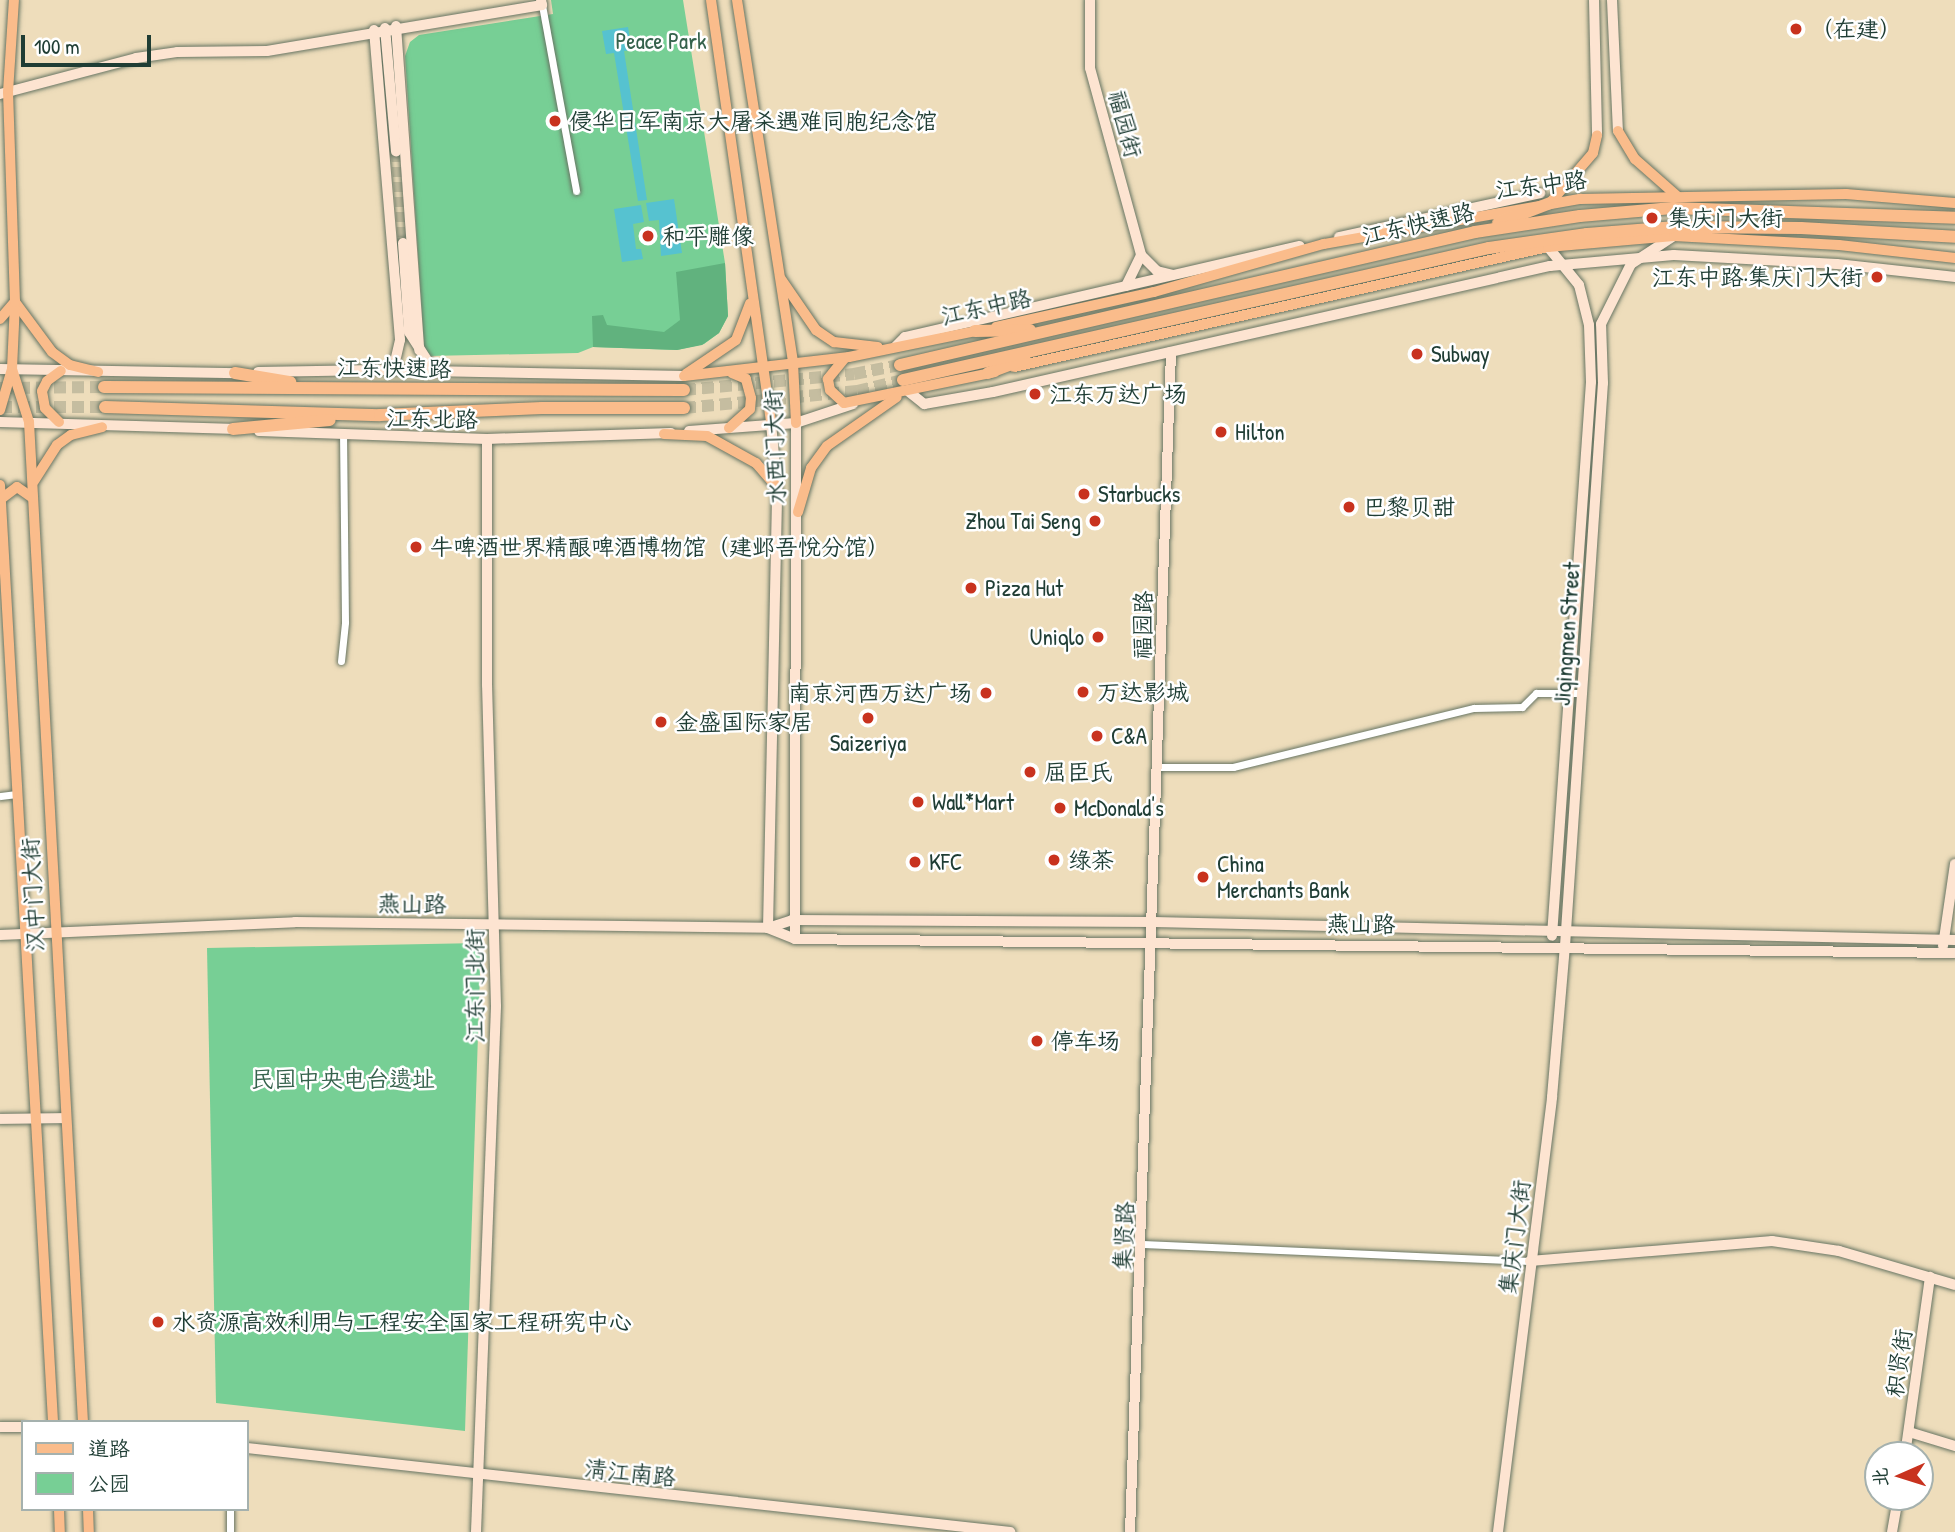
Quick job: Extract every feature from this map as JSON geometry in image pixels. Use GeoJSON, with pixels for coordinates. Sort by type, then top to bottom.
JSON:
{"type":"FeatureCollection","features":[{"type":"Feature","properties":{"kind":"highway"},"geometry":{"type":"LineString","coordinates":[[1475,232],[1550,203]]}},
{"type":"Feature","properties":{"kind":"highway","name":"江东快速路"},"geometry":{"type":"LineString","coordinates":[[900,365],[1475,232],[1673,208],[1806,209],[1955,218]]}},
{"type":"Feature","properties":{"kind":"highway","name":"江东快速路"},"geometry":{"type":"LineString","coordinates":[[905,385],[1057,345],[1477,251],[1587,234],[1676,227],[1801,228],[1955,237]]}},
{"type":"Feature","properties":{"kind":"highway"},"geometry":{"type":"LineString","coordinates":[[1477,251],[1548,247]]}},
{"type":"Feature","properties":{"kind":"highway"},"geometry":{"type":"LineString","coordinates":[[975,331],[1055,330]]}},
{"type":"Feature","properties":{"kind":"highway"},"geometry":{"type":"LineString","coordinates":[[988,373],[1057,345]]}},
{"type":"Feature","properties":{"kind":"highway"},"geometry":{"type":"LineString","coordinates":[[235,373],[336,389]]}},
{"type":"Feature","properties":{"kind":"highway","name":"江东快速路"},"geometry":{"type":"LineString","coordinates":[[104,387],[684,390]]}},
{"type":"Feature","properties":{"kind":"highway","name":"江东快速路"},"geometry":{"type":"LineString","coordinates":[[105,407],[380,415],[542,408],[684,408]]}},
{"type":"Feature","properties":{"kind":"highway"},"geometry":{"type":"LineString","coordinates":[[233,429],[380,415]]}},
{"type":"Feature","properties":{"kind":"main road","name":"汉中门大街"},"geometry":{"type":"LineString","coordinates":[[0,410],[12,369],[15,302],[4,93],[14,0]]}},
{"type":"Feature","properties":{"kind":"main road","name":"水西门大街"},"geometry":{"type":"LineString","coordinates":[[711,0],[771,425]]}},
{"type":"Feature","properties":{"kind":"main road","name":"水西门大街"},"geometry":{"type":"LineString","coordinates":[[737,0],[793,363],[796,423]]}},
{"type":"Feature","properties":{"kind":"main road"},"geometry":{"type":"LineString","coordinates":[[1618,131],[1634,159],[1677,196]]}},
{"type":"Feature","properties":{"kind":"main road"},"geometry":{"type":"LineString","coordinates":[[1550,203],[1593,153],[1597,135]]}},
{"type":"Feature","properties":{"kind":"main road","name":"江东中路"},"geometry":{"type":"LineString","coordinates":[[684,376],[849,357],[895,348],[1154,292],[1324,244],[1550,203],[1677,196],[1846,194],[1955,203]]}},
{"type":"Feature","properties":{"kind":"main road"},"geometry":{"type":"LineString","coordinates":[[849,357],[831,371],[830,390],[844,403],[861,401],[905,385],[988,373],[1548,247],[1674,236],[1839,245],[1955,258]]}},
{"type":"Feature","properties":{"kind":"main road"},"geometry":{"type":"LineString","coordinates":[[779,275],[816,330],[834,342],[895,348]]}},
{"type":"Feature","properties":{"kind":"main road"},"geometry":{"type":"LineString","coordinates":[[684,376],[736,340],[749,315],[752,289]]}},
{"type":"Feature","properties":{"kind":"main road"},"geometry":{"type":"LineString","coordinates":[[0,319],[15,302],[52,352],[70,365],[98,372]]}},
{"type":"Feature","properties":{"kind":"main road","name":"汉中门大街"},"geometry":{"type":"LineString","coordinates":[[12,369],[29,422],[83,1420]]}},
{"type":"Feature","properties":{"kind":"main road"},"geometry":{"type":"LineString","coordinates":[[59,422],[45,408],[42,391],[47,381],[61,371]]}},
{"type":"Feature","properties":{"kind":"main road"},"geometry":{"type":"LineString","coordinates":[[723,371],[746,379],[751,398],[750,409],[729,428]]}},
{"type":"Feature","properties":{"kind":"main road"},"geometry":{"type":"LineString","coordinates":[[799,512],[811,468],[827,446],[905,385]]}},
{"type":"Feature","properties":{"kind":"main road"},"geometry":{"type":"LineString","coordinates":[[33,484],[57,444],[71,435],[102,427]]}},
{"type":"Feature","properties":{"kind":"main road"},"geometry":{"type":"LineString","coordinates":[[664,433],[707,436],[756,463],[777,487]]}},
{"type":"Feature","properties":{"kind":"main road","name":"汉中门大街"},"geometry":{"type":"LineString","coordinates":[[0,485],[4,638],[17,794],[53,1420]]}},
{"type":"Feature","properties":{"kind":"main road"},"geometry":{"type":"LineString","coordinates":[[1,499],[16,487],[33,498]]}},
{"type":"Feature","properties":{"kind":"main road"},"geometry":{"type":"LineString","coordinates":[[59,1511],[60,1532]]}},
{"type":"Feature","properties":{"kind":"main road"},"geometry":{"type":"LineString","coordinates":[[88,1511],[89,1532]]}},
{"type":"Feature","properties":{"kind":"street","name":"福园街"},"geometry":{"type":"LineString","coordinates":[[1090,0],[1090,68],[1141,255]]}},
{"type":"Feature","properties":{"kind":"street"},"geometry":{"type":"LineString","coordinates":[[1594,0],[1597,135]]}},
{"type":"Feature","properties":{"kind":"street"},"geometry":{"type":"LineString","coordinates":[[1612,0],[1618,131]]}},
{"type":"Feature","properties":{"kind":"street"},"geometry":{"type":"LineString","coordinates":[[4,93],[136,58],[177,52],[267,51],[391,27],[541,3],[576,191]]}},
{"type":"Feature","properties":{"kind":"street"},"geometry":{"type":"LineString","coordinates":[[391,27],[401,155],[407,185],[419,350]]}},
{"type":"Feature","properties":{"kind":"street"},"geometry":{"type":"LineString","coordinates":[[374,30],[400,340],[396,358]]}},
{"type":"Feature","properties":{"kind":"street"},"geometry":{"type":"LineString","coordinates":[[385,161],[395,168],[401,155]]}},
{"type":"Feature","properties":{"kind":"street"},"geometry":{"type":"LineString","coordinates":[[388,188],[397,179],[407,185]]}},
{"type":"Feature","properties":{"kind":"street","name":"江东中路"},"geometry":{"type":"LineString","coordinates":[[895,348],[905,337],[1540,193]]}},
{"type":"Feature","properties":{"kind":"street"},"geometry":{"type":"LineString","coordinates":[[389,209],[397,218],[405,218],[409,209]]}},
{"type":"Feature","properties":{"kind":"street"},"geometry":{"type":"LineString","coordinates":[[391,235],[400,228],[411,235]]}},
{"type":"Feature","properties":{"kind":"street"},"geometry":{"type":"LineString","coordinates":[[1641,258],[1674,236]]}},
{"type":"Feature","properties":{"kind":"street"},"geometry":{"type":"LineString","coordinates":[[402,243],[409,332],[435,371]]}},
{"type":"Feature","properties":{"kind":"street","name":"Jiqingmen Street"},"geometry":{"type":"LineString","coordinates":[[1548,247],[1579,285],[1589,325],[1591,382],[1566,693],[1551,945]]}},
{"type":"Feature","properties":{"kind":"street"},"geometry":{"type":"LineString","coordinates":[[1126,286],[1141,255],[1157,271],[1174,275]]}},
{"type":"Feature","properties":{"kind":"street"},"geometry":{"type":"LineString","coordinates":[[905,385],[924,404],[1171,352],[1486,278],[1563,265],[1674,255],[1837,264],[1955,277]]}},
{"type":"Feature","properties":{"kind":"street","name":"Jiqingmen Street"},"geometry":{"type":"LineString","coordinates":[[1565,946],[1603,383],[1601,324],[1631,264],[1641,258]]}},
{"type":"Feature","properties":{"kind":"street"},"geometry":{"type":"LineString","coordinates":[[376,370],[396,358],[409,332]]}},
{"type":"Feature","properties":{"kind":"street","name":"福园路"},"geometry":{"type":"LineString","coordinates":[[1154,941],[1171,352]]}},
{"type":"Feature","properties":{"kind":"street","name":"江东北路"},"geometry":{"type":"LineString","coordinates":[[0,369],[235,373],[376,370],[684,376]]}},
{"type":"Feature","properties":{"kind":"street","name":"江东北路"},"geometry":{"type":"LineString","coordinates":[[0,422],[233,429],[343,437],[487,439],[664,433],[796,423],[861,401]]}},
{"type":"Feature","properties":{"kind":"street","name":"水西门大街"},"geometry":{"type":"LineString","coordinates":[[795,939],[792,920],[799,512],[796,423]]}},
{"type":"Feature","properties":{"kind":"street","name":"水西门大街"},"geometry":{"type":"LineString","coordinates":[[768,928],[777,487],[771,425]]}},
{"type":"Feature","properties":{"kind":"street"},"geometry":{"type":"LineString","coordinates":[[341,661],[345,622],[343,437]]}},
{"type":"Feature","properties":{"kind":"street","name":"江东门北街"},"geometry":{"type":"LineString","coordinates":[[476,1532],[496,1015],[487,439]]}},
{"type":"Feature","properties":{"kind":"street"},"geometry":{"type":"LineString","coordinates":[[1160,767],[1233,767],[1474,708],[1522,707],[1536,694],[1582,692]]}},
{"type":"Feature","properties":{"kind":"street"},"geometry":{"type":"LineString","coordinates":[[0,796],[17,794]]}},
{"type":"Feature","properties":{"kind":"street"},"geometry":{"type":"LineString","coordinates":[[1942,953],[1949,940],[1955,864]]}},
{"type":"Feature","properties":{"kind":"street","name":"燕山路"},"geometry":{"type":"LineString","coordinates":[[0,935],[295,922],[768,928],[792,920],[1154,922],[1949,940]]}},
{"type":"Feature","properties":{"kind":"street"},"geometry":{"type":"LineString","coordinates":[[1071,922],[1078,931],[1071,941]]}},
{"type":"Feature","properties":{"kind":"street","name":"燕山路"},"geometry":{"type":"LineString","coordinates":[[768,928],[795,939],[1551,945],[1955,953]]}},
{"type":"Feature","properties":{"kind":"street","name":"集贤路"},"geometry":{"type":"LineString","coordinates":[[1130,1532],[1154,941]]}},
{"type":"Feature","properties":{"kind":"street","name":"集庆门大街"},"geometry":{"type":"LineString","coordinates":[[1498,1532],[1552,1097],[1565,946]]}},
{"type":"Feature","properties":{"kind":"street"},"geometry":{"type":"LineString","coordinates":[[0,1119],[66,1118]]}},
{"type":"Feature","properties":{"kind":"street"},"geometry":{"type":"LineString","coordinates":[[1143,1244],[1530,1261],[1772,1241],[1839,1251],[1955,1285]]}},
{"type":"Feature","properties":{"kind":"street","name":"积贤街"},"geometry":{"type":"LineString","coordinates":[[1907,1441],[1930,1277]]}},
{"type":"Feature","properties":{"kind":"street"},"geometry":{"type":"LineString","coordinates":[[0,1427],[21,1427]]}},
{"type":"Feature","properties":{"kind":"street"},"geometry":{"type":"LineString","coordinates":[[1909,1432],[1955,1446]]}},
{"type":"Feature","properties":{"kind":"street","name":"清江南路"},"geometry":{"type":"LineString","coordinates":[[248,1448],[1010,1532]]}},
{"type":"Feature","properties":{"kind":"street"},"geometry":{"type":"LineString","coordinates":[[230,1511],[230,1532]]}},
{"type":"Feature","properties":{"kind":"street"},"geometry":{"type":"LineString","coordinates":[[1892,1532],[1896,1511]]}},
{"type":"Feature","properties":{"kind":"green space","name":"侵华日军南京大屠杀遇难同胞纪念馆"},"geometry":{"type":"Polygon","coordinates":[[[551,0],[683,0],[725,263],[728,316],[719,333],[704,344],[677,350],[593,347],[578,353],[428,356],[424,345],[405,56],[410,42],[419,35],[553,14],[551,0]]]}},
{"type":"Feature","properties":{"kind":"green space"},"geometry":{"type":"Polygon","coordinates":[[[725,263],[728,316],[719,333],[702,345],[677,350],[593,347],[592,316],[603,315],[607,325],[664,332],[680,320],[676,272],[725,263]]]}},
{"type":"Feature","properties":{"kind":"green space","name":"民国中央电台遗址"},"geometry":{"type":"Polygon","coordinates":[[[481,943],[465,1431],[216,1403],[207,948],[481,943]]]}},
{"type":"Feature","properties":{"kind":"water"},"geometry":{"type":"Polygon","coordinates":[[[628,27],[632,50],[624,51],[647,200],[638,201],[614,53],[606,54],[602,31],[628,27]]]}},
{"type":"Feature","properties":{"kind":"water"},"geometry":{"type":"Polygon","coordinates":[[[674,199],[682,253],[661,256],[659,220],[649,221],[646,203],[674,199]]]}},
{"type":"Feature","properties":{"kind":"water"},"geometry":{"type":"Polygon","coordinates":[[[641,205],[644,222],[633,224],[636,249],[641,249],[643,259],[622,262],[614,209],[641,205]]]}},
{"type":"Feature","properties":{"kind":"tunnel"},"geometry":{"type":"LineString","coordinates":[[396,152],[403,243]]}},
{"type":"Feature","properties":{"kind":"tunnel"},"geometry":{"type":"LineString","coordinates":[[684,390],[854,374],[900,365]]}},
{"type":"Feature","properties":{"kind":"tunnel"},"geometry":{"type":"LineString","coordinates":[[684,408],[857,391],[903,380]]}},
{"type":"Feature","properties":{"kind":"tunnel"},"geometry":{"type":"LineString","coordinates":[[0,388],[104,387]]}},
{"type":"Feature","properties":{"kind":"tunnel"},"geometry":{"type":"LineString","coordinates":[[0,407],[105,407]]}},
{"type":"Feature","properties":{"kind":"place","name":"（在建）"},"geometry":{"type":"Point","coordinates":[1796,29]}},
{"type":"Feature","properties":{"kind":"place","name":"侵华日军南京大屠杀遇难同胞纪念馆"},"geometry":{"type":"Point","coordinates":[555,121]}},
{"type":"Feature","properties":{"kind":"place","name":"集庆门大街"},"geometry":{"type":"Point","coordinates":[1652,218]}},
{"type":"Feature","properties":{"kind":"place","name":"和平雕像"},"geometry":{"type":"Point","coordinates":[648,236]}},
{"type":"Feature","properties":{"kind":"place","name":"江东中路·集庆门大街"},"geometry":{"type":"Point","coordinates":[1877,277]}},
{"type":"Feature","properties":{"kind":"place","name":"Subway"},"geometry":{"type":"Point","coordinates":[1417,354]}},
{"type":"Feature","properties":{"kind":"place","name":"江东万达广场"},"geometry":{"type":"Point","coordinates":[1035,394]}},
{"type":"Feature","properties":{"kind":"place","name":"Hilton"},"geometry":{"type":"Point","coordinates":[1221,432]}},
{"type":"Feature","properties":{"kind":"place","name":"Starbucks"},"geometry":{"type":"Point","coordinates":[1084,494]}},
{"type":"Feature","properties":{"kind":"place","name":"巴黎贝甜"},"geometry":{"type":"Point","coordinates":[1349,507]}},
{"type":"Feature","properties":{"kind":"place","name":"Zhou Tai Seng"},"geometry":{"type":"Point","coordinates":[1095,521]}},
{"type":"Feature","properties":{"kind":"place","name":"牛啤酒世界精酿啤酒博物馆（建邺吾悦分馆）"},"geometry":{"type":"Point","coordinates":[416,547]}},
{"type":"Feature","properties":{"kind":"place","name":"Pizza Hut"},"geometry":{"type":"Point","coordinates":[971,588]}},
{"type":"Feature","properties":{"kind":"place","name":"Uniqlo"},"geometry":{"type":"Point","coordinates":[1098,637]}},
{"type":"Feature","properties":{"kind":"place","name":"万达影城"},"geometry":{"type":"Point","coordinates":[1083,692]}},
{"type":"Feature","properties":{"kind":"place","name":"南京河西万达广场"},"geometry":{"type":"Point","coordinates":[986,693]}},
{"type":"Feature","properties":{"kind":"place","name":"Saizeriya"},"geometry":{"type":"Point","coordinates":[868,718]}},
{"type":"Feature","properties":{"kind":"place","name":"金盛国际家居"},"geometry":{"type":"Point","coordinates":[661,722]}},
{"type":"Feature","properties":{"kind":"place","name":"C&A"},"geometry":{"type":"Point","coordinates":[1097,736]}},
{"type":"Feature","properties":{"kind":"place","name":"屈臣氏"},"geometry":{"type":"Point","coordinates":[1030,772]}},
{"type":"Feature","properties":{"kind":"place","name":"Wall*Mart"},"geometry":{"type":"Point","coordinates":[918,802]}},
{"type":"Feature","properties":{"kind":"place","name":"McDonald's"},"geometry":{"type":"Point","coordinates":[1060,808]}},
{"type":"Feature","properties":{"kind":"place","name":"绿茶"},"geometry":{"type":"Point","coordinates":[1054,860]}},
{"type":"Feature","properties":{"kind":"place","name":"KFC"},"geometry":{"type":"Point","coordinates":[915,862]}},
{"type":"Feature","properties":{"kind":"place","name":"China Merchants Bank"},"geometry":{"type":"Point","coordinates":[1203,877]}},
{"type":"Feature","properties":{"kind":"place","name":"停车场"},"geometry":{"type":"Point","coordinates":[1037,1041]}},
{"type":"Feature","properties":{"kind":"place","name":"水资源高效利用与工程安全国家工程研究中心"},"geometry":{"type":"Point","coordinates":[158,1322]}},
{"type":"Feature","properties":{"kind":"park label","name":"Peace Park"},"geometry":{"type":"Point","coordinates":[661,41]}}]}
